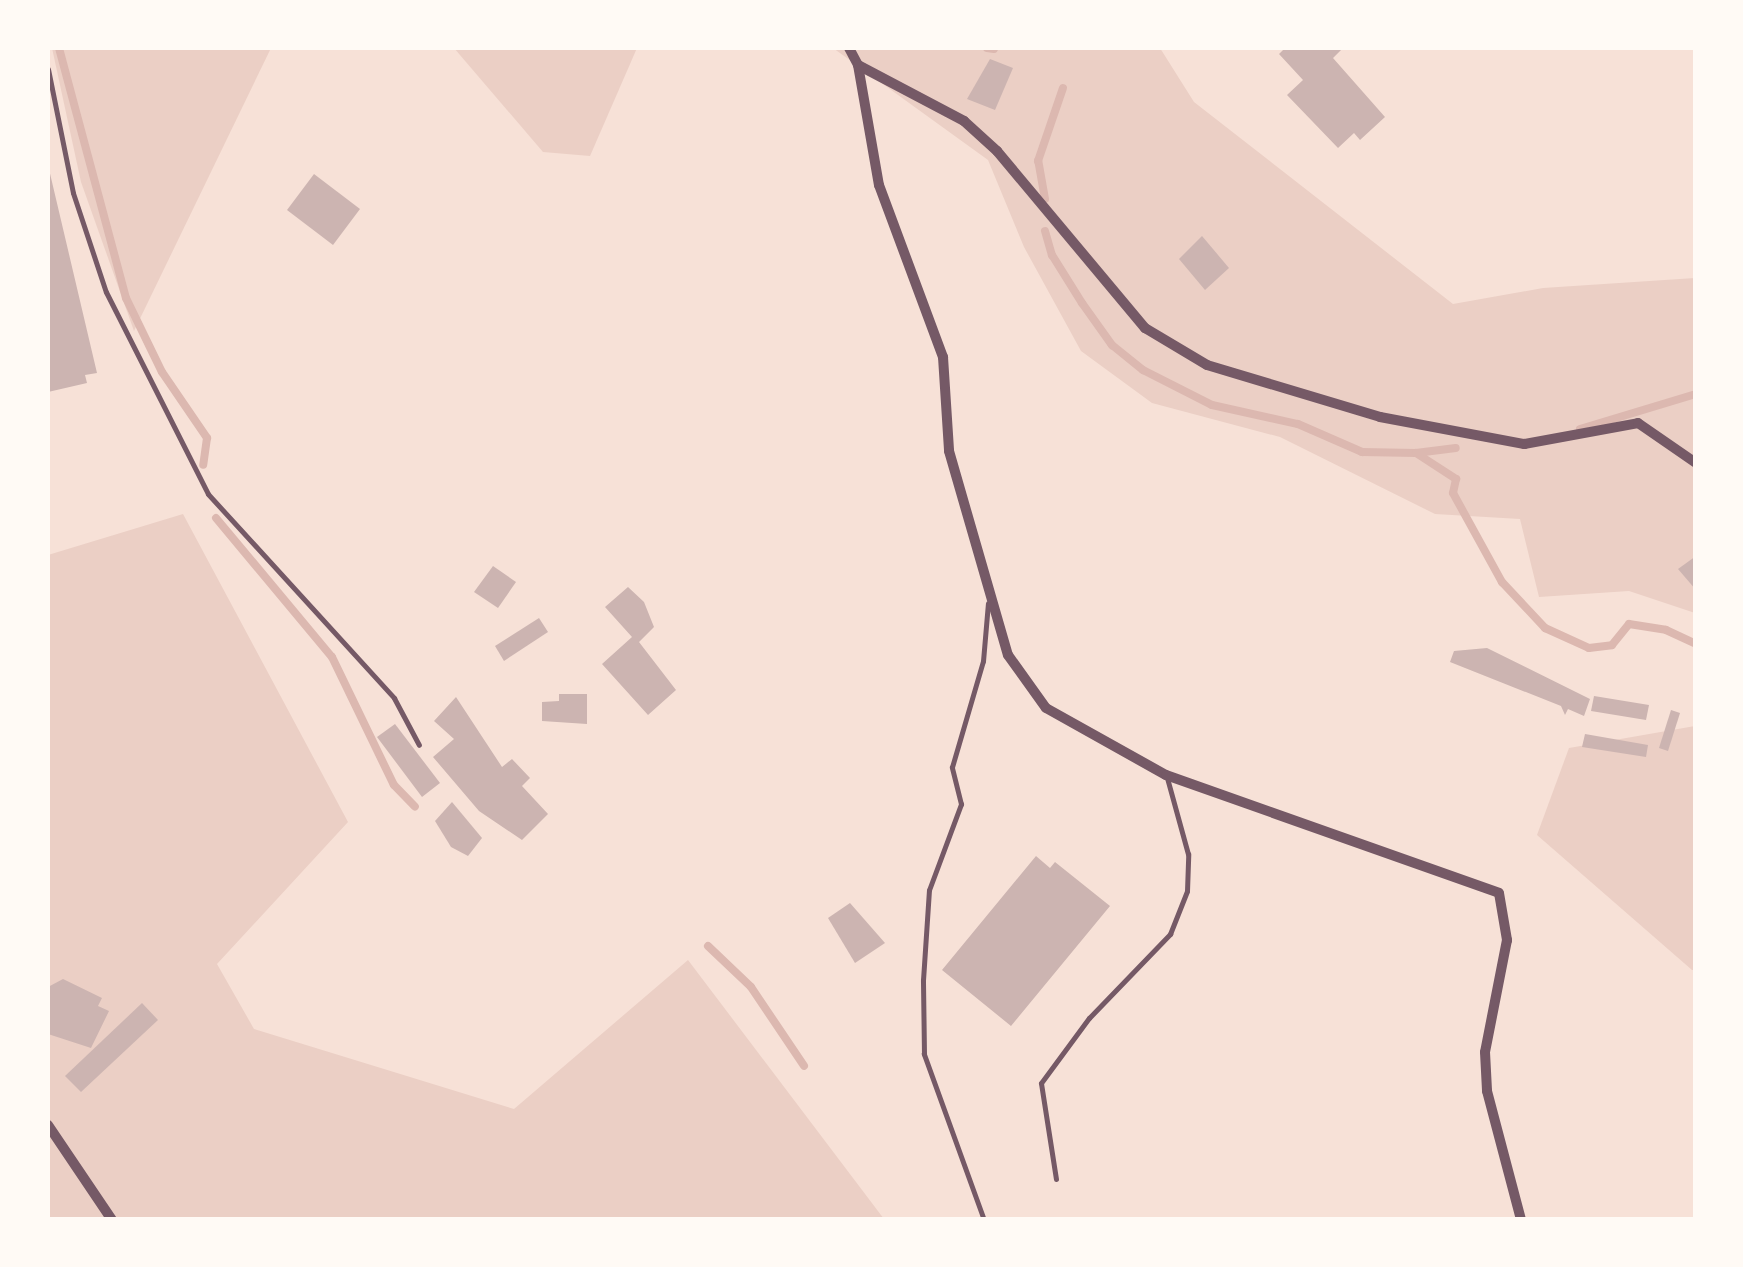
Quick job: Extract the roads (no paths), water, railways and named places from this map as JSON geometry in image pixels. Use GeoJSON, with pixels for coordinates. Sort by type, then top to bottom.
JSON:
{"type":"FeatureCollection","features":[{"type":"Feature","properties":{"kind":"street"},"geometry":{"type":"LineString","coordinates":[[849,48],[858,65],[879,185],[943,358],[949,450],[988,603],[1008,654],[1046,708],[1166,775],[1498,893],[1507,940],[1485,1052],[1487,1091],[1521,1220]]}},
{"type":"Feature","properties":{"kind":"street"},"geometry":{"type":"LineString","coordinates":[[858,65],[964,122],[997,152],[1145,328],[1207,365],[1380,417],[1524,444],[1638,422],[1696,463]]}},
{"type":"Feature","properties":{"kind":"street"},"geometry":{"type":"LineString","coordinates":[[48,1125],[112,1220]]}},
{"type":"Feature","properties":{"kind":"lane"},"geometry":{"type":"LineString","coordinates":[[48,69],[72,193],[106,292],[208,494],[394,698],[419,746]]}},
{"type":"Feature","properties":{"kind":"lane"},"geometry":{"type":"LineString","coordinates":[[984,1220],[924,1054],[922,980],[929,890],[961,804],[952,767],[983,661],[988,603]]}},
{"type":"Feature","properties":{"kind":"lane"},"geometry":{"type":"LineString","coordinates":[[1056,1179],[1041,1082],[1089,1018],[1170,934],[1187,891],[1188,854],[1166,775]]}},
{"type":"Feature","properties":{"kind":"waterway"},"geometry":{"type":"LineString","coordinates":[[59,48],[126,298],[162,372],[207,438],[203,465]]}},
{"type":"Feature","properties":{"kind":"waterway"},"geometry":{"type":"LineString","coordinates":[[987,48],[994,49]]}},
{"type":"Feature","properties":{"kind":"waterway"},"geometry":{"type":"LineString","coordinates":[[1045,199],[1038,161],[1063,88]]}},
{"type":"Feature","properties":{"kind":"waterway"},"geometry":{"type":"LineString","coordinates":[[1045,231],[1052,255],[1082,303],[1112,345],[1143,370],[1212,405],[1298,424],[1362,452],[1416,453],[1456,479],[1453,493],[1502,582],[1545,628],[1589,648],[1612,645],[1629,624],[1666,630],[1696,644]]}},
{"type":"Feature","properties":{"kind":"waterway"},"geometry":{"type":"LineString","coordinates":[[1580,429],[1696,394]]}},
{"type":"Feature","properties":{"kind":"waterway"},"geometry":{"type":"LineString","coordinates":[[1416,453],[1456,448]]}},
{"type":"Feature","properties":{"kind":"waterway"},"geometry":{"type":"LineString","coordinates":[[216,518],[332,657],[394,785],[415,807]]}},
{"type":"Feature","properties":{"kind":"waterway"},"geometry":{"type":"LineString","coordinates":[[708,946],[751,987],[804,1066]]}}]}
